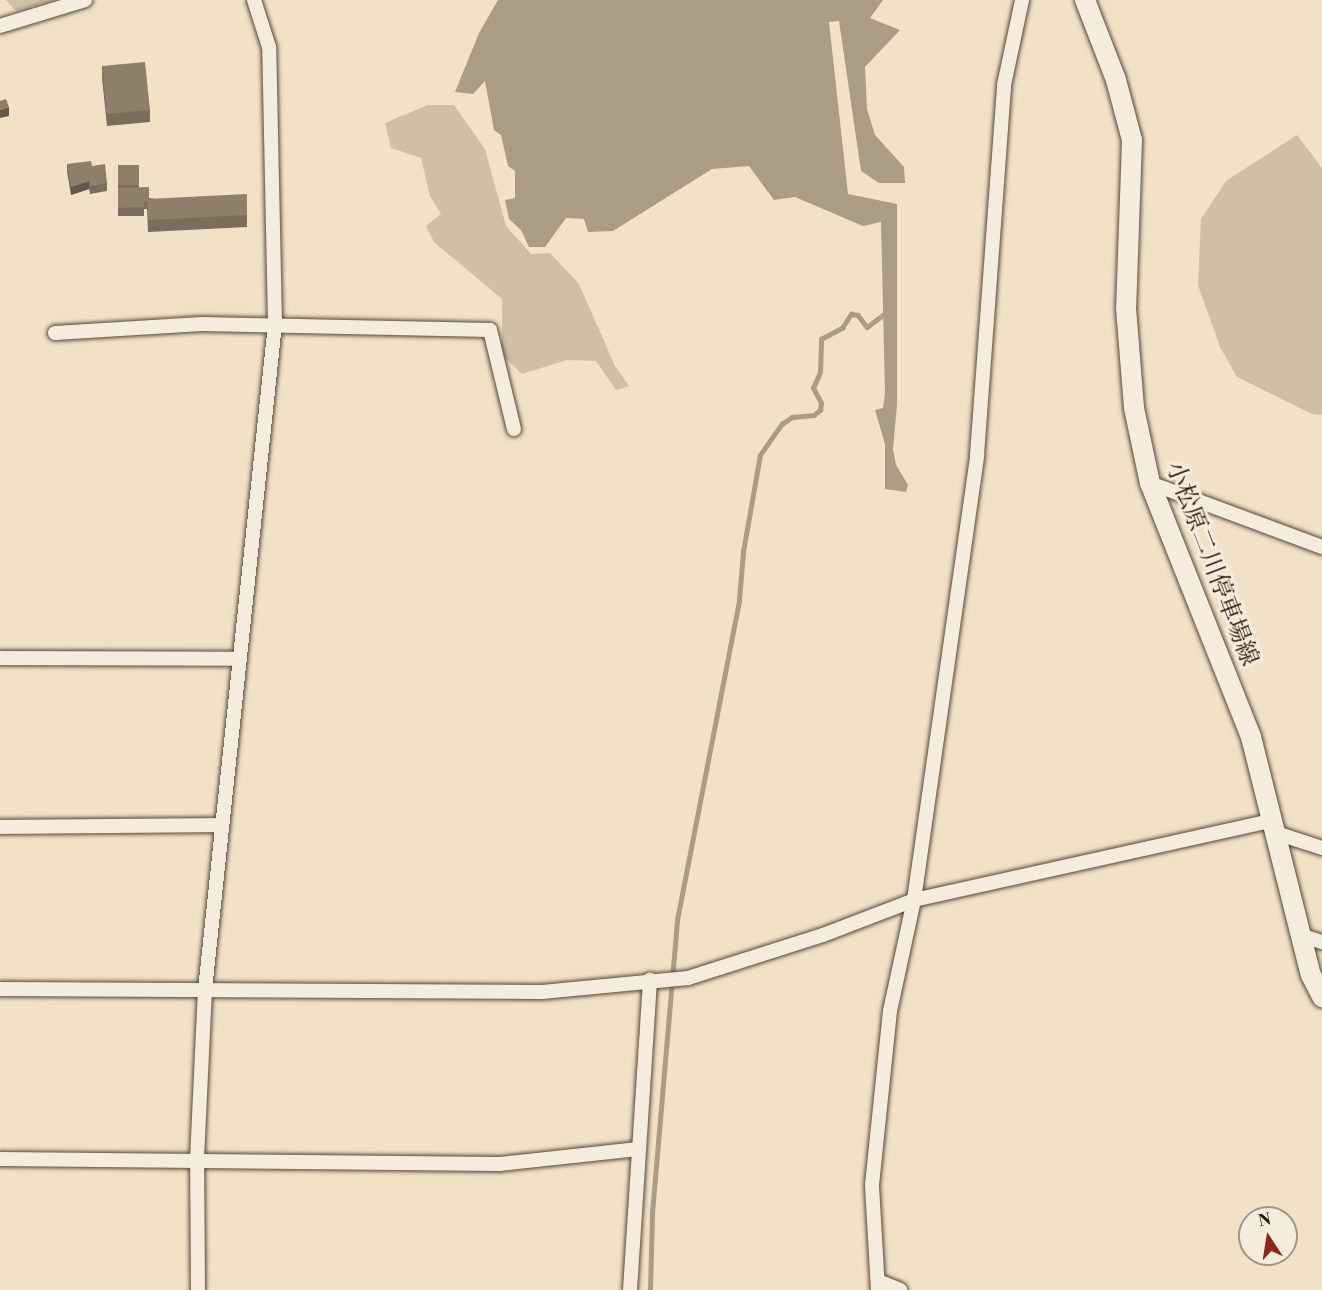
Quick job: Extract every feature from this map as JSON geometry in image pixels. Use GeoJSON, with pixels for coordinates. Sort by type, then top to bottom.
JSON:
{"type":"FeatureCollection","features":[{"type":"Feature","properties":{"kind":"main road","name":"小松原二川停車場線"},"geometry":{"type":"LineString","coordinates":[[1085,0],[1116,80],[1132,140],[1126,308],[1134,408],[1150,483],[1251,737],[1311,975],[1322,997]]}},
{"type":"Feature","properties":{"kind":"street"},"geometry":{"type":"LineString","coordinates":[[0,26],[85,0]]}},
{"type":"Feature","properties":{"kind":"street"},"geometry":{"type":"LineString","coordinates":[[198,1290],[197,1159],[205,990],[275,324],[269,47],[254,0]]}},
{"type":"Feature","properties":{"kind":"street"},"geometry":{"type":"LineString","coordinates":[[900,1290],[878,1286],[872,1185],[890,1011],[914,900],[977,454],[1004,85],[1022,0]]}},
{"type":"Feature","properties":{"kind":"street"},"geometry":{"type":"LineString","coordinates":[[55,333],[202,324],[490,330],[514,429]]}},
{"type":"Feature","properties":{"kind":"street"},"geometry":{"type":"LineString","coordinates":[[1150,483],[1322,547]]}},
{"type":"Feature","properties":{"kind":"street"},"geometry":{"type":"LineString","coordinates":[[0,658],[240,659]]}},
{"type":"Feature","properties":{"kind":"street"},"geometry":{"type":"LineString","coordinates":[[0,827],[222,825]]}},
{"type":"Feature","properties":{"kind":"street"},"geometry":{"type":"LineString","coordinates":[[0,989],[542,992],[679,978],[823,935],[914,900],[1272,827],[1322,848]]}},
{"type":"Feature","properties":{"kind":"street"},"geometry":{"type":"LineString","coordinates":[[1303,936],[1322,942]]}},
{"type":"Feature","properties":{"kind":"street"},"geometry":{"type":"LineString","coordinates":[[630,1290],[638,1149],[655,980]]}},
{"type":"Feature","properties":{"kind":"street"},"geometry":{"type":"LineString","coordinates":[[0,1160],[197,1159],[501,1164],[638,1149]]}},
{"type":"Feature","properties":{"kind":"shaded area"},"geometry":{"type":"Polygon","coordinates":[[[6,0],[55,0],[16,11],[6,0]]]}},
{"type":"Feature","properties":{"kind":"shaded area"},"geometry":{"type":"Polygon","coordinates":[[[498,0],[883,0],[870,18],[900,30],[865,67],[867,109],[875,135],[904,167],[905,183],[879,183],[861,171],[839,21],[829,22],[848,194],[897,204],[897,405],[893,449],[896,465],[908,485],[906,492],[885,489],[885,444],[875,410],[883,408],[885,393],[881,222],[863,226],[795,197],[774,200],[749,166],[712,169],[613,231],[588,232],[584,219],[566,218],[545,247],[529,247],[521,230],[509,219],[505,200],[515,198],[515,171],[508,166],[501,135],[494,130],[485,81],[473,94],[455,92],[479,33],[498,0]]]}},
{"type":"Feature","properties":{"kind":"shaded area"},"geometry":{"type":"Polygon","coordinates":[[[428,105],[454,105],[485,149],[506,226],[531,254],[550,253],[579,284],[615,366],[629,386],[616,390],[596,361],[567,360],[522,374],[502,355],[502,299],[434,242],[426,226],[441,214],[430,196],[421,158],[391,148],[385,123],[428,105]]]}},
{"type":"Feature","properties":{"kind":"shaded area"},"geometry":{"type":"Polygon","coordinates":[[[1297,135],[1322,168],[1322,415],[1312,414],[1237,377],[1220,347],[1198,285],[1201,219],[1226,181],[1297,135]]]}},
{"type":"Feature","properties":{"kind":"building"},"geometry":{"type":"Polygon","coordinates":[[[145,62],[150,110],[107,114],[102,66],[145,62]]]}},
{"type":"Feature","properties":{"kind":"building"},"geometry":{"type":"Polygon","coordinates":[[[6,99],[9,107],[0,110],[0,101],[6,99]]]}},
{"type":"Feature","properties":{"kind":"building"},"geometry":{"type":"Polygon","coordinates":[[[91,161],[92,166],[105,164],[107,183],[90,186],[89,181],[71,187],[67,164],[91,161]]]}},
{"type":"Feature","properties":{"kind":"building"},"geometry":{"type":"Polygon","coordinates":[[[118,165],[139,165],[139,185],[118,185],[118,165]]]}},
{"type":"Feature","properties":{"kind":"building"},"geometry":{"type":"Polygon","coordinates":[[[149,187],[149,198],[144,201],[144,207],[118,208],[118,188],[149,187]]]}},
{"type":"Feature","properties":{"kind":"building"},"geometry":{"type":"Polygon","coordinates":[[[247,194],[247,215],[148,220],[147,199],[247,194]]]}},
{"type":"Feature","properties":{"kind":"waterway"},"geometry":{"type":"LineString","coordinates":[[650,1290],[652,1213],[677,920],[739,600],[743,552],[760,455],[782,424],[792,417],[814,415],[820,410],[821,403],[813,388],[820,372],[821,339],[842,328],[851,314],[858,315],[867,327],[887,312]]}}]}
